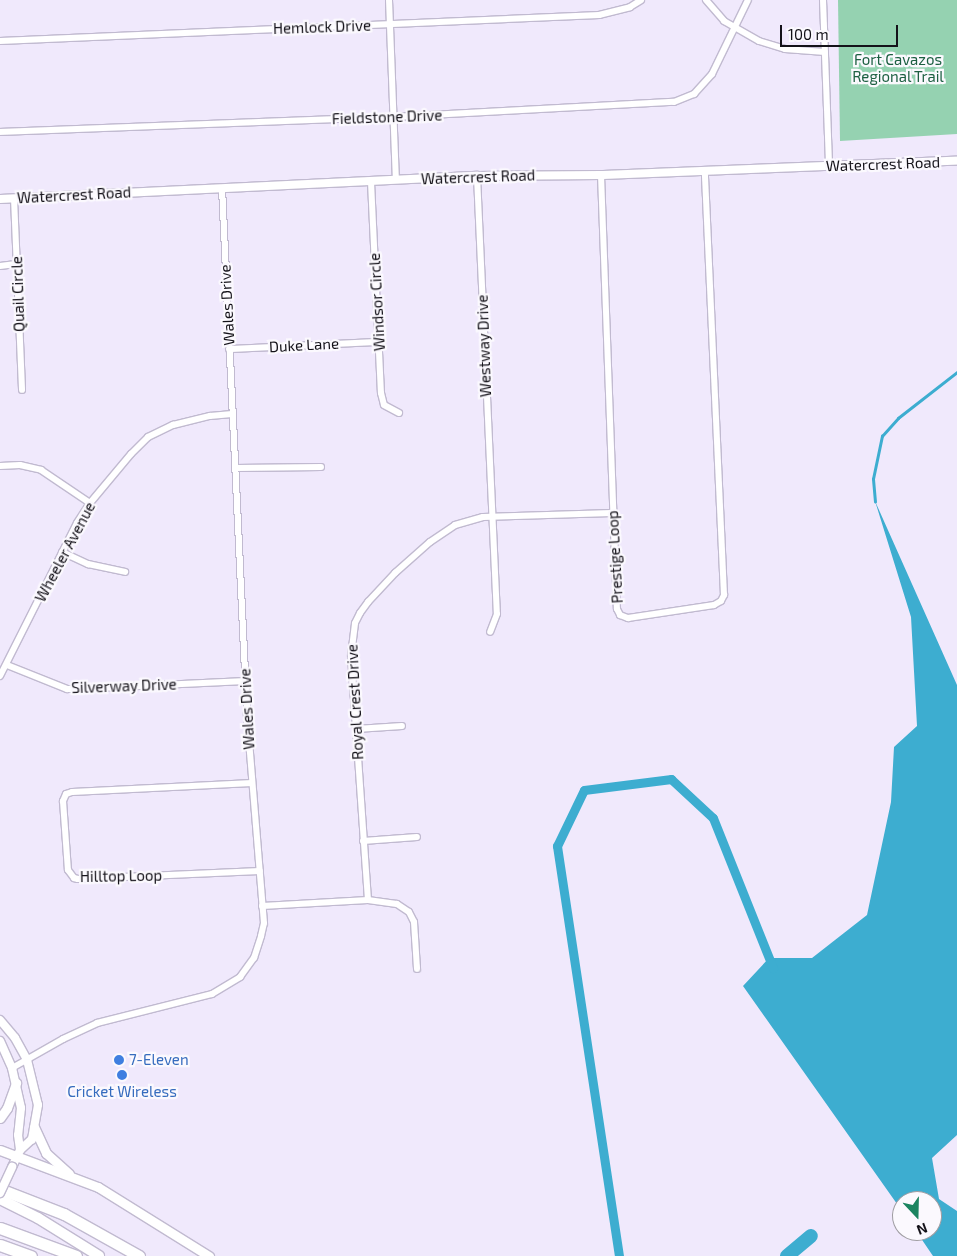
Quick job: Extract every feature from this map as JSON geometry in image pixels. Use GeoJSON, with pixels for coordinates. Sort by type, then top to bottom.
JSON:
{"type":"FeatureCollection","features":[{"type":"Feature","properties":{"kind":"highway"},"geometry":{"type":"LineString","coordinates":[[0,1189],[64,1214],[139,1256]]}},
{"type":"Feature","properties":{"kind":"highway"},"geometry":{"type":"LineString","coordinates":[[0,1228],[76,1256]]}},
{"type":"Feature","properties":{"kind":"highway"},"geometry":{"type":"LineString","coordinates":[[0,1245],[31,1256]]}},
{"type":"Feature","properties":{"kind":"main road"},"geometry":{"type":"LineString","coordinates":[[0,1118],[7,1108],[16,1083]]}},
{"type":"Feature","properties":{"kind":"main road"},"geometry":{"type":"LineString","coordinates":[[34,1126],[46,1152],[73,1177]]}},
{"type":"Feature","properties":{"kind":"main road"},"geometry":{"type":"LineString","coordinates":[[0,1150],[19,1153],[98,1187],[209,1256]]}},
{"type":"Feature","properties":{"kind":"main road"},"geometry":{"type":"LineString","coordinates":[[0,1200],[38,1218],[99,1256]]}},
{"type":"Feature","properties":{"kind":"street"},"geometry":{"type":"LineString","coordinates":[[389,0],[396,180]]}},
{"type":"Feature","properties":{"kind":"street","name":"Hemlock Drive"},"geometry":{"type":"LineString","coordinates":[[0,41],[599,15],[630,6],[641,0]]}},
{"type":"Feature","properties":{"kind":"street"},"geometry":{"type":"LineString","coordinates":[[706,0],[713,10],[735,28],[759,42],[785,49],[825,52]]}},
{"type":"Feature","properties":{"kind":"street","name":"Fieldstone Drive"},"geometry":{"type":"LineString","coordinates":[[0,132],[393,117],[674,102],[700,90],[712,74],[748,0]]}},
{"type":"Feature","properties":{"kind":"street"},"geometry":{"type":"LineString","coordinates":[[823,0],[829,166]]}},
{"type":"Feature","properties":{"kind":"street","name":"Watercrest Road"},"geometry":{"type":"LineString","coordinates":[[0,199],[478,176],[601,175],[957,161]]}},
{"type":"Feature","properties":{"kind":"street","name":"Prestige Loop"},"geometry":{"type":"LineString","coordinates":[[601,175],[616,609],[620,615],[628,618],[714,604],[721,601],[724,595],[705,170]]}},
{"type":"Feature","properties":{"kind":"street","name":"Westway Drive"},"geometry":{"type":"LineString","coordinates":[[478,176],[497,614],[490,632]]}},
{"type":"Feature","properties":{"kind":"street","name":"Windsor Circle"},"geometry":{"type":"LineString","coordinates":[[371,182],[381,393],[384,405],[399,413]]}},
{"type":"Feature","properties":{"kind":"street","name":"Wales Drive"},"geometry":{"type":"LineString","coordinates":[[12,1068],[62,1039],[97,1023],[210,995],[240,977],[256,955],[264,923],[252,783],[246,681],[222,188]]}},
{"type":"Feature","properties":{"kind":"street","name":"Quail Circle"},"geometry":{"type":"LineString","coordinates":[[14,198],[22,390]]}},
{"type":"Feature","properties":{"kind":"street"},"geometry":{"type":"LineString","coordinates":[[0,266],[16,264]]}},
{"type":"Feature","properties":{"kind":"street","name":"Duke Lane"},"geometry":{"type":"LineString","coordinates":[[229,349],[378,342]]}},
{"type":"Feature","properties":{"kind":"street","name":"Wheeler Avenue"},"geometry":{"type":"LineString","coordinates":[[0,676],[8,665],[62,552],[90,503],[148,438],[173,425],[188,420],[232,414]]}},
{"type":"Feature","properties":{"kind":"street"},"geometry":{"type":"LineString","coordinates":[[0,466],[20,466],[41,470],[90,503]]}},
{"type":"Feature","properties":{"kind":"street"},"geometry":{"type":"LineString","coordinates":[[236,468],[321,467]]}},
{"type":"Feature","properties":{"kind":"street","name":"Royal Crest Drive"},"geometry":{"type":"LineString","coordinates":[[368,900],[351,656],[355,623],[360,614],[384,585],[430,542],[456,525],[471,518],[612,513]]}},
{"type":"Feature","properties":{"kind":"street"},"geometry":{"type":"LineString","coordinates":[[62,552],[88,564],[125,572]]}},
{"type":"Feature","properties":{"kind":"street","name":"Silverway Drive"},"geometry":{"type":"LineString","coordinates":[[8,665],[67,689],[246,681]]}},
{"type":"Feature","properties":{"kind":"street"},"geometry":{"type":"LineString","coordinates":[[356,729],[402,726]]}},
{"type":"Feature","properties":{"kind":"street","name":"Hilltop Loop"},"geometry":{"type":"LineString","coordinates":[[252,783],[72,792],[66,794],[63,801],[68,870],[74,878],[78,879],[260,871]]}},
{"type":"Feature","properties":{"kind":"street"},"geometry":{"type":"LineString","coordinates":[[364,841],[417,836]]}},
{"type":"Feature","properties":{"kind":"street"},"geometry":{"type":"LineString","coordinates":[[262,906],[368,900],[397,904],[409,912],[414,922],[417,969]]}},
{"type":"Feature","properties":{"kind":"street"},"geometry":{"type":"LineString","coordinates":[[0,1020],[15,1038],[27,1060],[38,1105],[32,1139],[19,1153],[0,1193]]}},
{"type":"Feature","properties":{"kind":"street"},"geometry":{"type":"LineString","coordinates":[[0,1041],[12,1068],[22,1108],[18,1136],[19,1153]]}},
{"type":"Feature","properties":{"kind":"green space","name":"Fort Cavazos Regional Trail"},"geometry":{"type":"Polygon","coordinates":[[[838,0],[957,0],[957,134],[840,141],[838,0]]]}},
{"type":"Feature","properties":{"kind":"water"},"geometry":{"type":"Polygon","coordinates":[[[875,501],[957,685],[957,1135],[932,1158],[938,1191],[892,1191],[892,1197],[743,986],[769,958],[812,958],[867,915],[891,802],[894,747],[917,726],[911,617],[875,501]]]}},
{"type":"Feature","properties":{"kind":"water"},"geometry":{"type":"Polygon","coordinates":[[[942,1201],[957,1211],[957,1256],[933,1256],[923,1241],[942,1241],[942,1201]]]}},
{"type":"Feature","properties":{"kind":"waterway"},"geometry":{"type":"LineString","coordinates":[[875,502],[873,479],[882,436],[898,418],[957,372]]}},
{"type":"Feature","properties":{"kind":"waterway"},"geometry":{"type":"LineString","coordinates":[[619,1256],[557,846],[584,790],[671,779],[713,818],[773,968]]}},
{"type":"Feature","properties":{"kind":"waterway"},"geometry":{"type":"LineString","coordinates":[[787,1256],[811,1236]]}},
{"type":"Feature","properties":{"kind":"place","name":"7-Eleven"},"geometry":{"type":"Point","coordinates":[119,1060]}},
{"type":"Feature","properties":{"kind":"place","name":"Cricket Wireless"},"geometry":{"type":"Point","coordinates":[122,1075]}}]}
